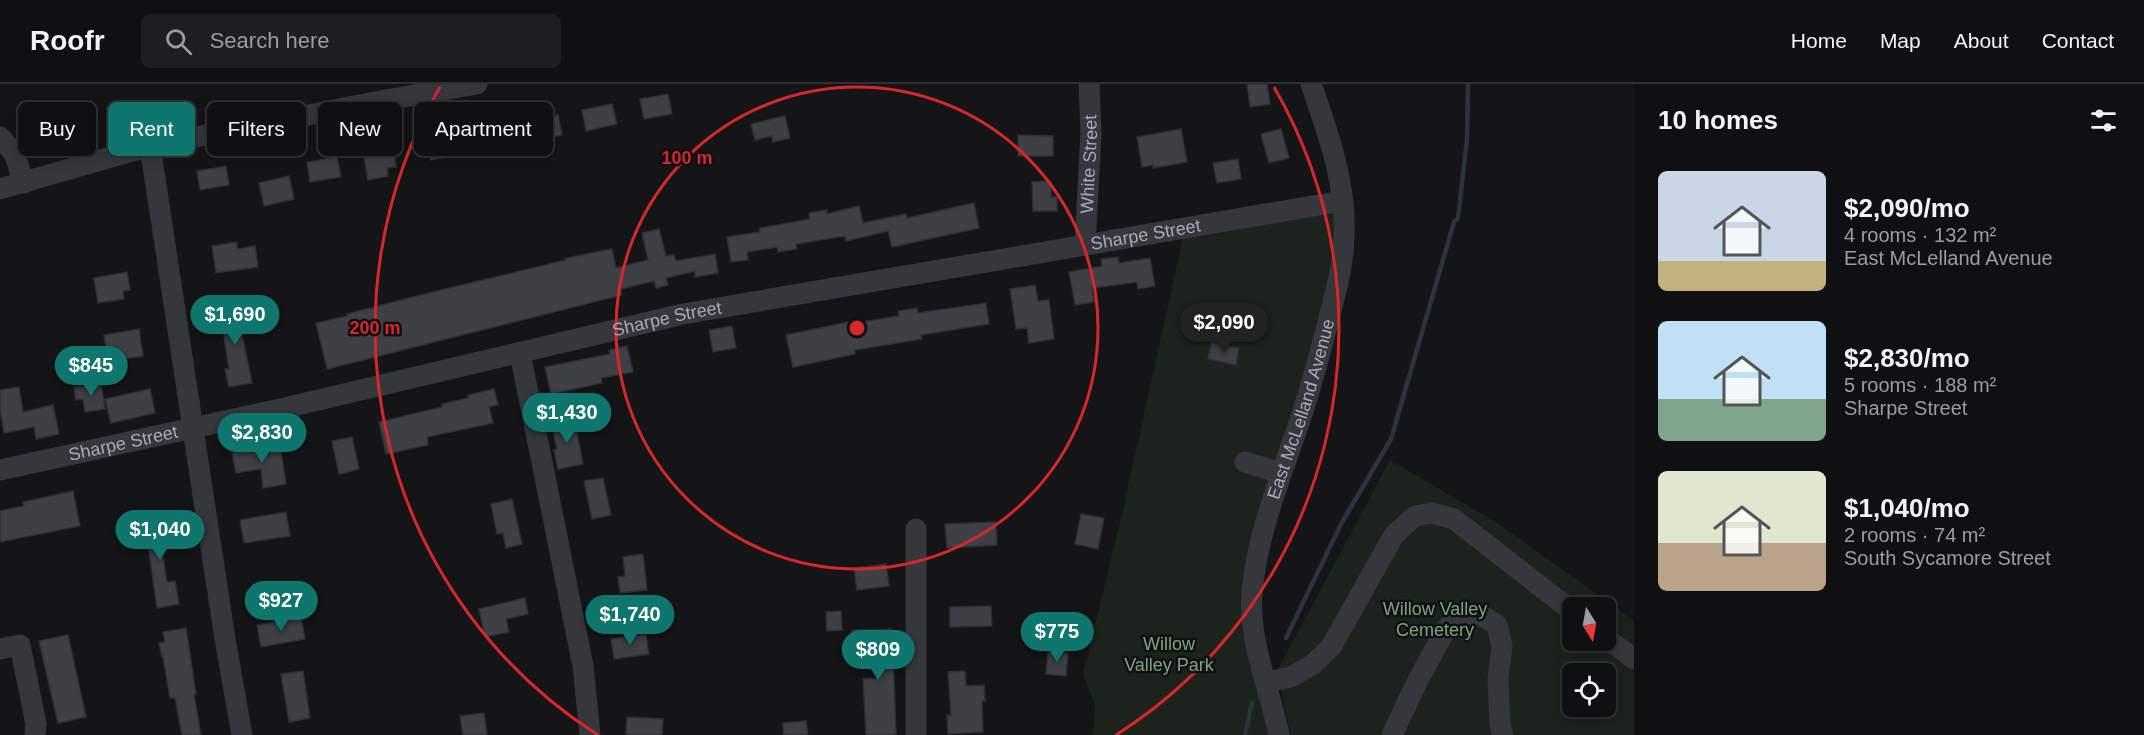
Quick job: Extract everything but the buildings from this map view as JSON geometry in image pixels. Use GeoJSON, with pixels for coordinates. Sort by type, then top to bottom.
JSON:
{"type":"FeatureCollection","features":[{"type":"Feature","properties":{"kind":"street"},"geometry":{"type":"LineString","coordinates":[[195,137],[477,84]]}},
{"type":"Feature","properties":{"kind":"street","name":"White Street"},"geometry":{"type":"LineString","coordinates":[[1085,245],[1091,133],[1089,84]]}},
{"type":"Feature","properties":{"kind":"street","name":"East McLelland Avenue"},"geometry":{"type":"LineString","coordinates":[[1279,735],[1256,640],[1252,595],[1258,556],[1281,473],[1302,412],[1339,278],[1345,237],[1336,162],[1311,84]]}},
{"type":"Feature","properties":{"kind":"street"},"geometry":{"type":"LineString","coordinates":[[0,137],[14,153],[24,183]]}},
{"type":"Feature","properties":{"kind":"street"},"geometry":{"type":"LineString","coordinates":[[0,189],[116,156]]}},
{"type":"Feature","properties":{"kind":"street"},"geometry":{"type":"LineString","coordinates":[[152,156],[225,639],[242,735]]}},
{"type":"Feature","properties":{"kind":"street","name":"Sharpe Street"},"geometry":{"type":"LineString","coordinates":[[0,470],[193,428],[720,306],[1342,201]]}},
{"type":"Feature","properties":{"kind":"street"},"geometry":{"type":"LineString","coordinates":[[520,352],[583,666],[590,735]]}},
{"type":"Feature","properties":{"kind":"street"},"geometry":{"type":"LineString","coordinates":[[1245,462],[1281,473]]}},
{"type":"Feature","properties":{"kind":"street"},"geometry":{"type":"LineString","coordinates":[[1266,682],[1291,677],[1312,665],[1330,646],[1394,535],[1415,516],[1432,513],[1454,519],[1562,603]]}},
{"type":"Feature","properties":{"kind":"street"},"geometry":{"type":"LineString","coordinates":[[916,529],[916,735]]}},
{"type":"Feature","properties":{"kind":"street"},"geometry":{"type":"LineString","coordinates":[[1392,735],[1446,628],[1455,620],[1468,615],[1481,615],[1497,625],[1502,647],[1498,678],[1500,724],[1503,735]]}},
{"type":"Feature","properties":{"kind":"street"},"geometry":{"type":"LineString","coordinates":[[0,649],[20,645],[36,724],[35,735]]}},
{"type":"Feature","properties":{"kind":"street"},"geometry":{"type":"LineString","coordinates":[[1616,645],[1634,659]]}},
{"type":"Feature","properties":{"kind":"green space","name":"Willow Valley Park"},"geometry":{"type":"Polygon","coordinates":[[[1327,211],[1334,216],[1336,226],[1333,265],[1309,360],[1253,539],[1269,735],[1093,735],[1095,704],[1083,675],[1123,509],[1183,238],[1327,211]]]}},
{"type":"Feature","properties":{"kind":"green space","name":"Willow Valley Cemetery"},"geometry":{"type":"Polygon","coordinates":[[[1390,460],[1499,524],[1601,597],[1562,597],[1562,651],[1616,651],[1616,608],[1634,621],[1634,735],[1291,735],[1277,671],[1390,460]]]}},
{"type":"Feature","properties":{"kind":"waterway"},"geometry":{"type":"LineString","coordinates":[[1286,638],[1341,524],[1391,439],[1454,222],[1458,218],[1467,139],[1468,84]]}},
{"type":"Feature","properties":{"kind":"waterway"},"geometry":{"type":"LineString","coordinates":[[1245,735],[1252,703]]}}]}
